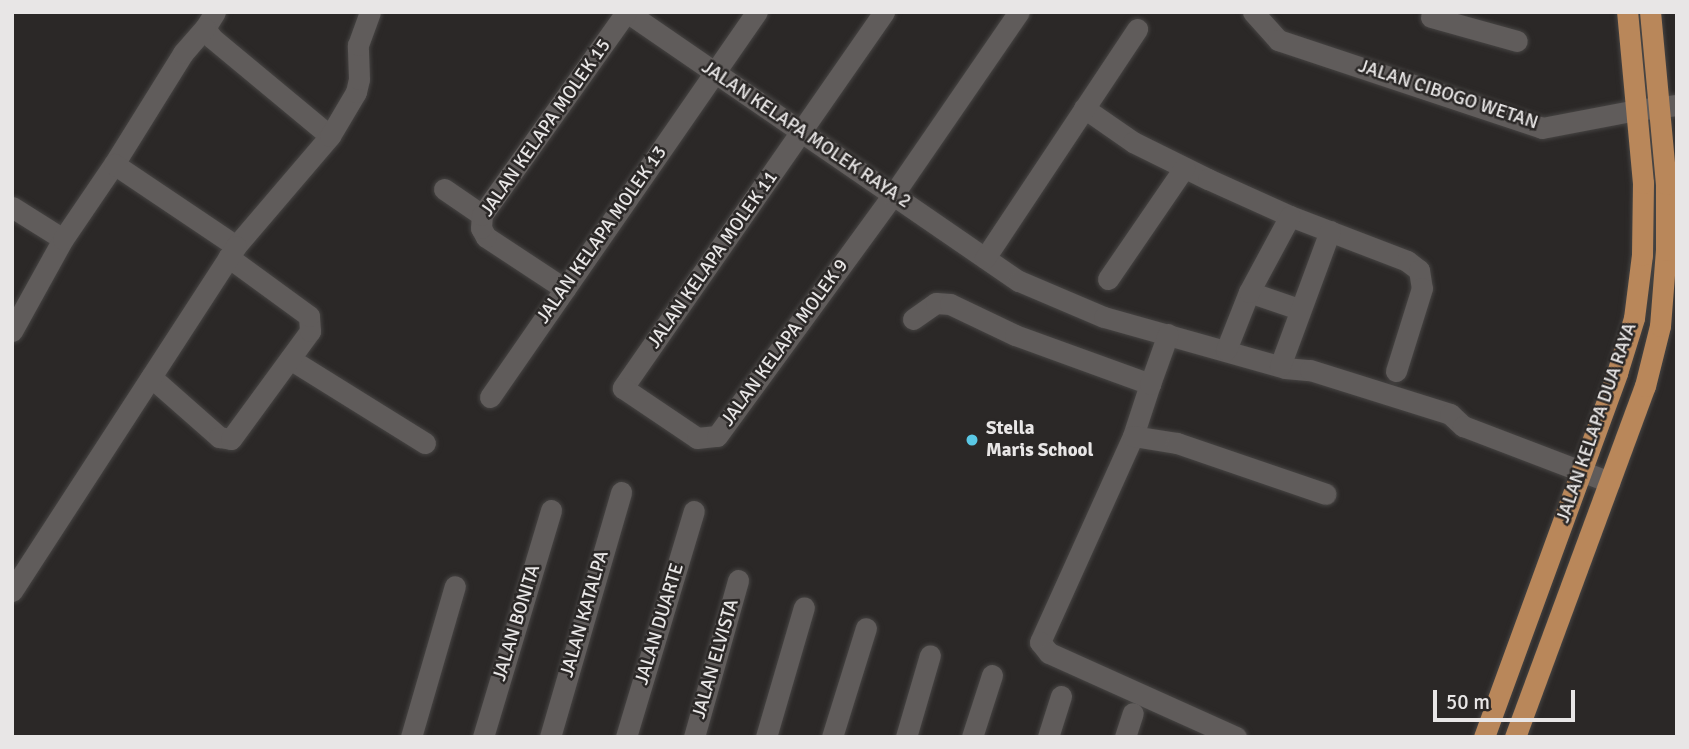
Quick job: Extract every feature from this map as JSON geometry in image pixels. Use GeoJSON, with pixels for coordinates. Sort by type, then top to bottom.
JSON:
{"type":"FeatureCollection","features":[{"type":"Feature","properties":{"kind":"main road","name":"JALAN KELAPA DUA RAYA"},"geometry":{"type":"LineString","coordinates":[[1484,737],[1582,470],[1634,318],[1642,255],[1643,183],[1627,12]]}},
{"type":"Feature","properties":{"kind":"main road","name":"JALAN KELAPA DUA RAYA"},"geometry":{"type":"LineString","coordinates":[[1515,737],[1645,386],[1660,326],[1671,251],[1666,184],[1667,106],[1650,12]]}},
{"type":"Feature","properties":{"kind":"street"},"geometry":{"type":"LineString","coordinates":[[12,591],[232,251],[330,136],[356,92],[358,45],[370,12]]}},
{"type":"Feature","properties":{"kind":"street","name":"JALAN KELAPA MOLEK RAYA 2"},"geometry":{"type":"LineString","coordinates":[[626,12],[1018,281],[1104,317],[1283,367],[1310,370],[1450,414],[1463,426],[1610,482]]}},
{"type":"Feature","properties":{"kind":"street","name":"JALAN KELAPA MOLEK 15"},"geometry":{"type":"LineString","coordinates":[[565,289],[486,237],[481,228],[482,215],[626,12]]}},
{"type":"Feature","properties":{"kind":"street","name":"JALAN KELAPA MOLEK 13"},"geometry":{"type":"LineString","coordinates":[[490,397],[757,12]]}},
{"type":"Feature","properties":{"kind":"street","name":"JALAN KELAPA MOLEK 11"},"geometry":{"type":"LineString","coordinates":[[623,388],[803,133],[884,12]]}},
{"type":"Feature","properties":{"kind":"street","name":"JALAN KELAPA MOLEK 9"},"geometry":{"type":"LineString","coordinates":[[623,388],[697,438],[717,436],[893,195],[1019,12]]}},
{"type":"Feature","properties":{"kind":"street","name":"JALAN CIBOGO WETAN"},"geometry":{"type":"LineString","coordinates":[[1253,12],[1278,40],[1542,128],[1667,106]]}},
{"type":"Feature","properties":{"kind":"street"},"geometry":{"type":"LineString","coordinates":[[1431,17],[1458,17],[1517,41]]}},
{"type":"Feature","properties":{"kind":"street"},"geometry":{"type":"LineString","coordinates":[[210,20],[212,38],[330,136]]}},
{"type":"Feature","properties":{"kind":"street"},"geometry":{"type":"LineString","coordinates":[[12,331],[63,239],[114,164],[183,53],[210,20]]}},
{"type":"Feature","properties":{"kind":"street"},"geometry":{"type":"LineString","coordinates":[[985,258],[1137,29]]}},
{"type":"Feature","properties":{"kind":"street"},"geometry":{"type":"LineString","coordinates":[[1084,108],[1133,142],[1184,168],[1290,216],[1407,261],[1419,270],[1422,288],[1396,371]]}},
{"type":"Feature","properties":{"kind":"street"},"geometry":{"type":"LineString","coordinates":[[114,164],[232,251],[310,318],[310,331],[234,437],[228,440],[219,438],[151,377]]}},
{"type":"Feature","properties":{"kind":"street"},"geometry":{"type":"LineString","coordinates":[[1108,279],[1184,168]]}},
{"type":"Feature","properties":{"kind":"street"},"geometry":{"type":"LineString","coordinates":[[444,189],[482,215]]}},
{"type":"Feature","properties":{"kind":"street"},"geometry":{"type":"LineString","coordinates":[[12,207],[63,239]]}},
{"type":"Feature","properties":{"kind":"street"},"geometry":{"type":"LineString","coordinates":[[1226,350],[1249,292],[1290,216]]}},
{"type":"Feature","properties":{"kind":"street"},"geometry":{"type":"LineString","coordinates":[[1283,367],[1299,309],[1330,231]]}},
{"type":"Feature","properties":{"kind":"street"},"geometry":{"type":"LineString","coordinates":[[1249,292],[1299,309]]}},
{"type":"Feature","properties":{"kind":"street"},"geometry":{"type":"LineString","coordinates":[[913,319],[936,303],[950,304],[1015,335],[1150,384]]}},
{"type":"Feature","properties":{"kind":"street"},"geometry":{"type":"LineString","coordinates":[[1168,334],[1133,436],[1040,642],[1043,649],[1049,653],[1236,737]]}},
{"type":"Feature","properties":{"kind":"street"},"geometry":{"type":"LineString","coordinates":[[290,359],[425,443]]}},
{"type":"Feature","properties":{"kind":"street"},"geometry":{"type":"LineString","coordinates":[[1133,436],[1177,443],[1326,494]]}},
{"type":"Feature","properties":{"kind":"street","name":"JALAN KATALPA"},"geometry":{"type":"LineString","coordinates":[[550,737],[621,492]]}},
{"type":"Feature","properties":{"kind":"street","name":"JALAN BONITA"},"geometry":{"type":"LineString","coordinates":[[483,737],[551,510]]}},
{"type":"Feature","properties":{"kind":"street","name":"JALAN DUARTE"},"geometry":{"type":"LineString","coordinates":[[626,737],[694,511]]}},
{"type":"Feature","properties":{"kind":"street","name":"JALAN ELVISTA"},"geometry":{"type":"LineString","coordinates":[[694,737],[738,580]]}},
{"type":"Feature","properties":{"kind":"street"},"geometry":{"type":"LineString","coordinates":[[411,737],[455,586]]}},
{"type":"Feature","properties":{"kind":"street"},"geometry":{"type":"LineString","coordinates":[[766,737],[804,607]]}},
{"type":"Feature","properties":{"kind":"street"},"geometry":{"type":"LineString","coordinates":[[832,737],[866,628]]}},
{"type":"Feature","properties":{"kind":"street"},"geometry":{"type":"LineString","coordinates":[[906,737],[930,655]]}},
{"type":"Feature","properties":{"kind":"street"},"geometry":{"type":"LineString","coordinates":[[972,737],[992,675]]}},
{"type":"Feature","properties":{"kind":"street"},"geometry":{"type":"LineString","coordinates":[[1048,737],[1061,696]]}},
{"type":"Feature","properties":{"kind":"street"},"geometry":{"type":"LineString","coordinates":[[1125,737],[1133,713]]}},
{"type":"Feature","properties":{"kind":"place","name":"Stella Maris School"},"geometry":{"type":"Point","coordinates":[972,440]}}]}
